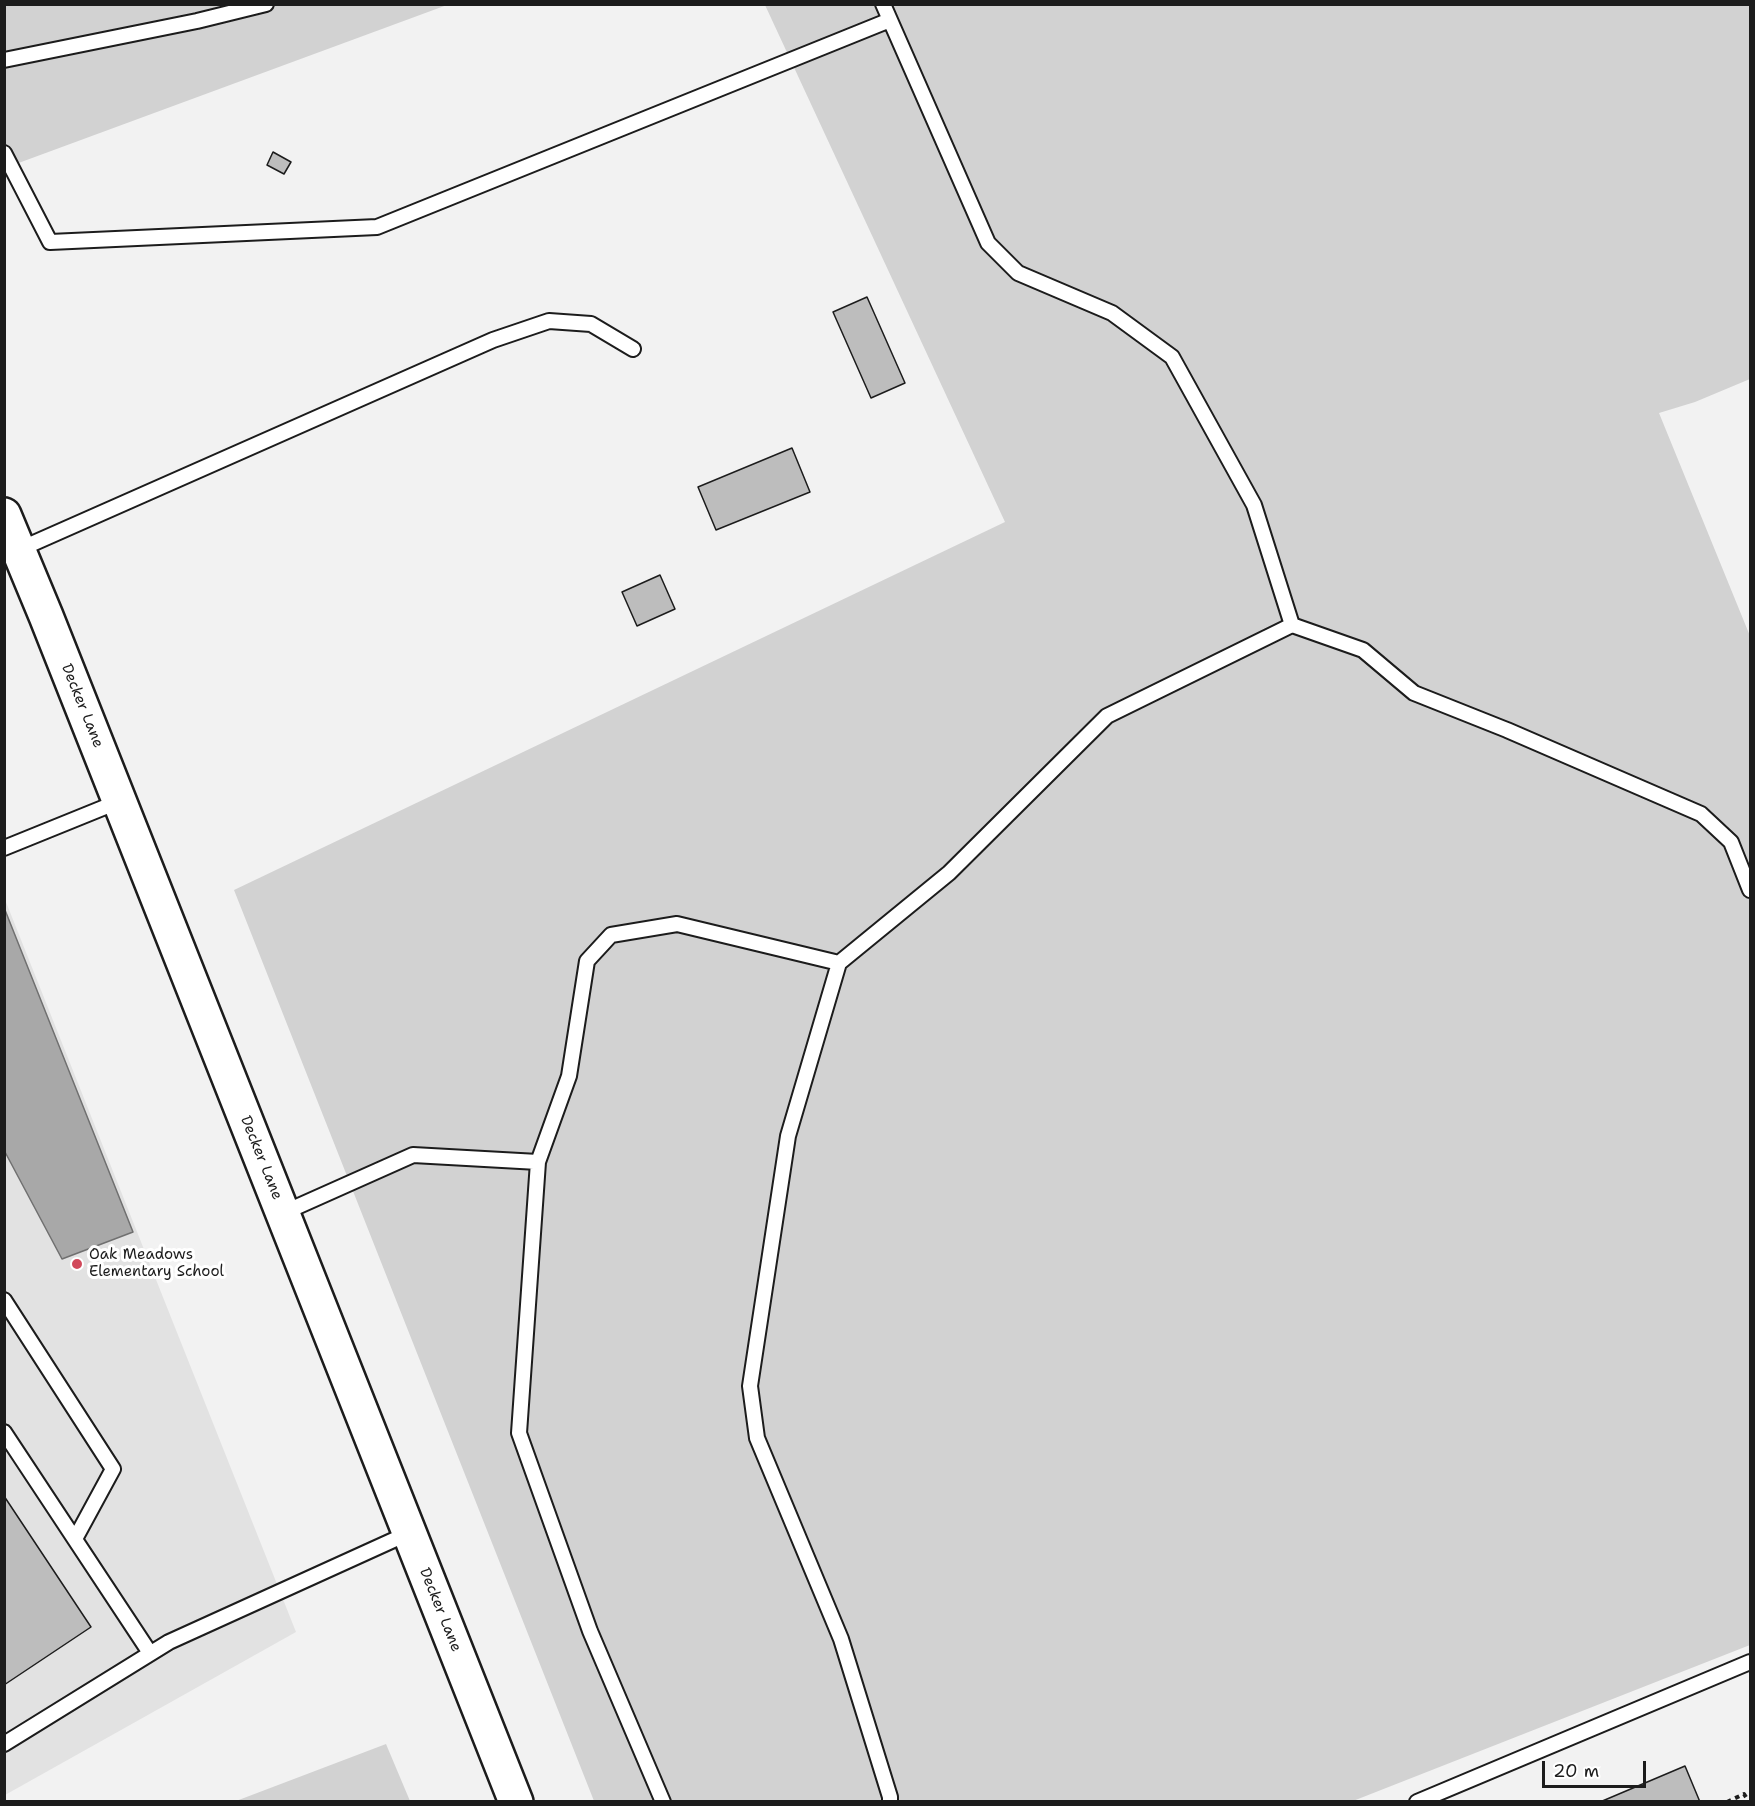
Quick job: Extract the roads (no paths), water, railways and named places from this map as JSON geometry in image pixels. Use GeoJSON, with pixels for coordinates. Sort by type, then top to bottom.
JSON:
{"type":"FeatureCollection","features":[{"type":"Feature","properties":{"kind":"main road","name":"Decker Lane"},"geometry":{"type":"LineString","coordinates":[[4,515],[120,801],[516,1802]]}},
{"type":"Feature","properties":{"kind":"lane"},"geometry":{"type":"LineString","coordinates":[[4,60],[197,21],[266,4]]}},
{"type":"Feature","properties":{"kind":"lane"},"geometry":{"type":"LineString","coordinates":[[884,4],[988,243],[1018,273],[1112,313],[1172,357],[1254,505],[1292,625]]}},
{"type":"Feature","properties":{"kind":"lane"},"geometry":{"type":"LineString","coordinates":[[4,153],[50,242],[377,227],[890,20]]}},
{"type":"Feature","properties":{"kind":"lane"},"geometry":{"type":"LineString","coordinates":[[18,550],[504,336],[549,321],[591,324],[633,349]]}},
{"type":"Feature","properties":{"kind":"lane"},"geometry":{"type":"LineString","coordinates":[[890,1802],[891,1797],[841,1639],[757,1438],[750,1386],[788,1136],[839,963],[949,873],[1107,716],[1292,625],[1364,650],[1414,693],[1507,730],[1701,814],[1731,842],[1750,890]]}},
{"type":"Feature","properties":{"kind":"lane"},"geometry":{"type":"LineString","coordinates":[[4,848],[120,801]]}},
{"type":"Feature","properties":{"kind":"lane"},"geometry":{"type":"LineString","coordinates":[[663,1802],[590,1631],[519,1433],[538,1162],[569,1076],[587,961],[611,934],[677,924],[839,963]]}},
{"type":"Feature","properties":{"kind":"lane"},"geometry":{"type":"LineString","coordinates":[[283,1213],[413,1155],[538,1162]]}},
{"type":"Feature","properties":{"kind":"lane"},"geometry":{"type":"LineString","coordinates":[[4,1300],[113,1469],[75,1539]]}},
{"type":"Feature","properties":{"kind":"lane"},"geometry":{"type":"LineString","coordinates":[[4,1432],[150,1653]]}},
{"type":"Feature","properties":{"kind":"lane"},"geometry":{"type":"LineString","coordinates":[[4,1744],[169,1642],[410,1533]]}},
{"type":"Feature","properties":{"kind":"lane"},"geometry":{"type":"LineString","coordinates":[[1417,1802],[1750,1662]]}},
{"type":"Feature","properties":{"kind":"place","name":"Oak Meadows Elementary School"},"geometry":{"type":"Point","coordinates":[77,1264]}}]}
